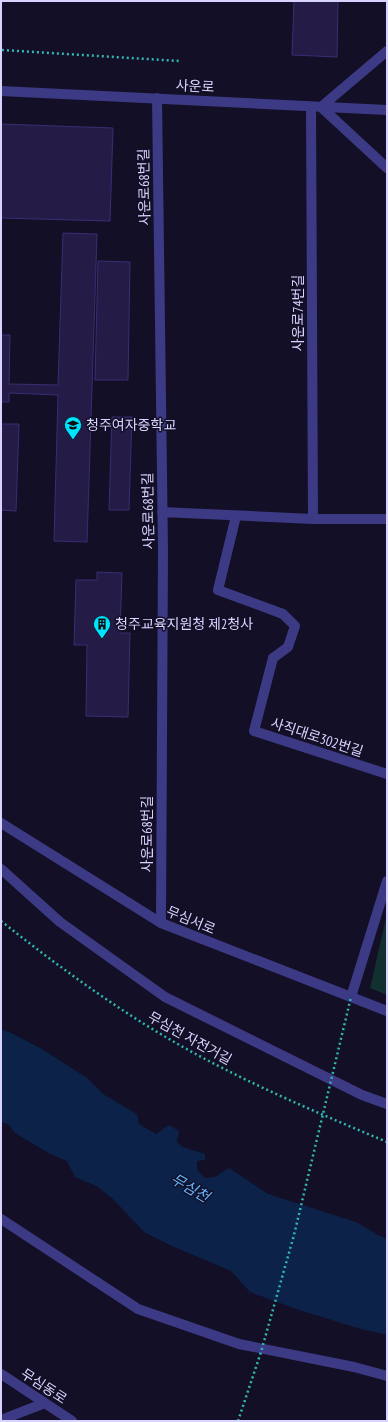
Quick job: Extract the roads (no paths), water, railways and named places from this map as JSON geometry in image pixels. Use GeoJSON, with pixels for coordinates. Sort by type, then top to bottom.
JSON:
{"type":"FeatureCollection","features":[{"type":"Feature","properties":{"kind":"street"},"geometry":{"type":"LineString","coordinates":[[387,51],[316,107],[387,168]]}},
{"type":"Feature","properties":{"kind":"street","name":"사운로"},"geometry":{"type":"LineString","coordinates":[[1,91],[387,110]]}},
{"type":"Feature","properties":{"kind":"street","name":"사운로68번길"},"geometry":{"type":"LineString","coordinates":[[157,98],[162,512],[161,923]]}},
{"type":"Feature","properties":{"kind":"street","name":"사운로74번길"},"geometry":{"type":"LineString","coordinates":[[313,519],[316,107]]}},
{"type":"Feature","properties":{"kind":"street"},"geometry":{"type":"LineString","coordinates":[[162,512],[313,519],[387,519]]}},
{"type":"Feature","properties":{"kind":"street","name":"사직대로302번길"},"geometry":{"type":"LineString","coordinates":[[236,516],[218,590],[283,614],[295,626],[288,647],[273,658],[254,731],[387,774]]}},
{"type":"Feature","properties":{"kind":"street","name":"무심서로"},"geometry":{"type":"LineString","coordinates":[[1,823],[161,923],[352,996],[387,1011]]}},
{"type":"Feature","properties":{"kind":"street"},"geometry":{"type":"LineString","coordinates":[[1,869],[60,922],[166,997],[362,1095],[387,1104]]}},
{"type":"Feature","properties":{"kind":"street"},"geometry":{"type":"LineString","coordinates":[[352,996],[387,880]]}},
{"type":"Feature","properties":{"kind":"street"},"geometry":{"type":"LineString","coordinates":[[1,1219],[138,1309],[239,1344],[354,1367],[387,1376]]}},
{"type":"Feature","properties":{"kind":"street","name":"무심동로"},"geometry":{"type":"LineString","coordinates":[[1,1374],[72,1421]]}},
{"type":"Feature","properties":{"kind":"street"},"geometry":{"type":"LineString","coordinates":[[1,1420],[45,1403]]}},
{"type":"Feature","properties":{"kind":"water","name":"무심천"},"geometry":{"type":"Polygon","coordinates":[[[1,1029],[42,1049],[87,1078],[103,1094],[137,1114],[139,1124],[156,1134],[169,1125],[179,1131],[177,1142],[183,1147],[205,1154],[205,1160],[197,1161],[197,1170],[205,1178],[215,1177],[229,1168],[268,1194],[356,1222],[387,1239],[387,1335],[361,1329],[299,1310],[250,1292],[231,1271],[172,1246],[144,1232],[114,1200],[98,1187],[75,1177],[67,1161],[50,1154],[15,1133],[8,1124],[1,1122],[1,1029]]]}},
{"type":"Feature","properties":{"kind":"place","name":"청주여자중학교"},"geometry":{"type":"Point","coordinates":[73,440]}},
{"type":"Feature","properties":{"kind":"place","name":"청주교육지원청 제2청사"},"geometry":{"type":"Point","coordinates":[102,639]}}]}
